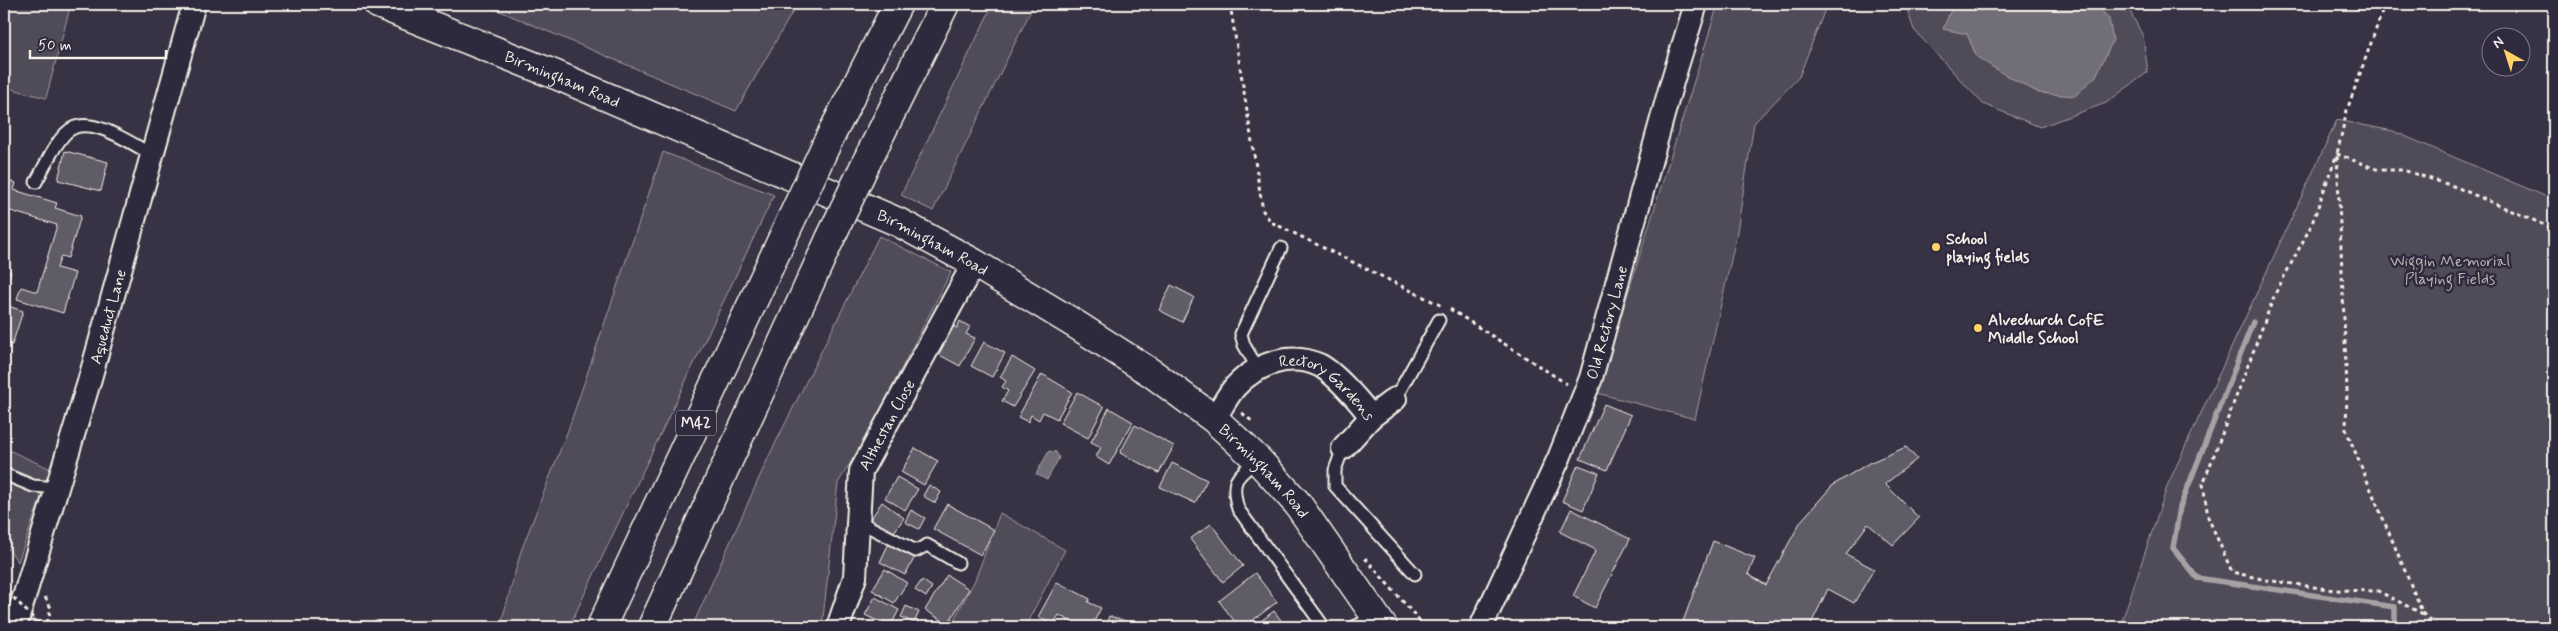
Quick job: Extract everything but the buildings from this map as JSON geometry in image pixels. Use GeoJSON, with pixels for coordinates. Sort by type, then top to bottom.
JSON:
{"type":"FeatureCollection","features":[{"type":"Feature","properties":{"kind":"main road","name":"Birmingham Road"},"geometry":{"type":"LineString","coordinates":[[379,4],[556,75],[881,214],[974,263],[1138,364],[1214,419],[1258,460],[1297,504],[1340,562],[1371,624]]}},
{"type":"Feature","properties":{"kind":"main road","name":"M42"},"geometry":{"type":"LineString","coordinates":[[601,627],[826,145],[898,4]]}},
{"type":"Feature","properties":{"kind":"main road","name":"M42"},"geometry":{"type":"LineString","coordinates":[[652,627],[830,239],[945,4]]}},
{"type":"Feature","properties":{"kind":"street","name":"Aqueduct Lane"},"geometry":{"type":"LineString","coordinates":[[15,627],[153,155],[194,4]]}},
{"type":"Feature","properties":{"kind":"street","name":"Old Rectory Lane"},"geometry":{"type":"LineString","coordinates":[[1481,627],[1559,458],[1590,378],[1672,82],[1696,4]]}},
{"type":"Feature","properties":{"kind":"street","name":"Althestan Close"},"geometry":{"type":"LineString","coordinates":[[838,627],[855,577],[861,470],[974,263]]}},
{"type":"Feature","properties":{"kind":"street","name":"Rectory Gardens"},"geometry":{"type":"LineString","coordinates":[[1214,419],[1235,387],[1258,369],[1266,363],[1292,359],[1320,366],[1359,400],[1370,417],[1395,399]]}},
{"type":"Feature","properties":{"kind":"street"},"geometry":{"type":"LineString","coordinates":[[1343,448],[1370,417]]}},
{"type":"Feature","properties":{"kind":"lane"},"geometry":{"type":"LineString","coordinates":[[36,182],[60,140],[67,131],[77,126],[89,124],[104,129],[153,155]]}},
{"type":"Feature","properties":{"kind":"lane"},"geometry":{"type":"LineString","coordinates":[[1258,369],[1244,344],[1241,334],[1280,248]]}},
{"type":"Feature","properties":{"kind":"lane"},"geometry":{"type":"LineString","coordinates":[[1395,399],[1439,320]]}},
{"type":"Feature","properties":{"kind":"lane"},"geometry":{"type":"LineString","coordinates":[[1343,448],[1334,470],[1335,486],[1415,574]]}},
{"type":"Feature","properties":{"kind":"lane"},"geometry":{"type":"LineString","coordinates":[[1258,460],[1238,475],[1233,491],[1238,509],[1324,627]]}},
{"type":"Feature","properties":{"kind":"lane"},"geometry":{"type":"LineString","coordinates":[[4,474],[33,486],[57,488]]}},
{"type":"Feature","properties":{"kind":"lane"},"geometry":{"type":"LineString","coordinates":[[858,521],[916,551],[927,545],[958,563]]}},
{"type":"Feature","properties":{"kind":"path"},"geometry":{"type":"LineString","coordinates":[[1230,4],[1263,211],[1271,222],[1463,315],[1569,385],[1579,408]]}},
{"type":"Feature","properties":{"kind":"path"},"geometry":{"type":"LineString","coordinates":[[2385,4],[2347,110],[2337,154],[2311,226],[2275,294],[2203,484],[2208,517],[2232,572],[2266,580],[2334,590],[2378,591],[2423,614],[2438,627]]}},
{"type":"Feature","properties":{"kind":"path"},"geometry":{"type":"LineString","coordinates":[[2337,154],[2380,170],[2403,170],[2456,187],[2554,229]]}},
{"type":"Feature","properties":{"kind":"path"},"geometry":{"type":"LineString","coordinates":[[2337,154],[2347,389],[2346,430],[2423,614]]}},
{"type":"Feature","properties":{"kind":"path"},"geometry":{"type":"LineString","coordinates":[[1381,576],[1425,627]]}},
{"type":"Feature","properties":{"kind":"path"},"geometry":{"type":"LineString","coordinates":[[8,592],[42,627]]}},
{"type":"Feature","properties":{"kind":"green space"},"geometry":{"type":"Polygon","coordinates":[[[4,4],[71,4],[46,98],[4,87],[4,4]]]}},
{"type":"Feature","properties":{"kind":"green space"},"geometry":{"type":"Polygon","coordinates":[[[483,4],[797,4],[736,111],[483,4]]]}},
{"type":"Feature","properties":{"kind":"green space"},"geometry":{"type":"Polygon","coordinates":[[[993,4],[1034,4],[933,211],[901,195],[993,4]]]}},
{"type":"Feature","properties":{"kind":"green space"},"geometry":{"type":"Polygon","coordinates":[[[1718,4],[1827,4],[1799,77],[1754,123],[1736,238],[1695,419],[1597,393],[1718,4]]]}},
{"type":"Feature","properties":{"kind":"green space"},"geometry":{"type":"Polygon","coordinates":[[[1905,4],[1986,4],[1967,34],[1977,57],[2039,93],[2109,19],[2096,4],[2126,4],[2143,36],[2148,72],[2106,103],[2040,127],[1983,104],[1914,30],[1905,4]]]}},
{"type":"Feature","properties":{"kind":"green space","name":"Wiggin Memorial Playing Fields"},"geometry":{"type":"Polygon","coordinates":[[[2337,120],[2393,131],[2554,200],[2554,627],[2120,627],[2168,484],[2337,120]]]}},
{"type":"Feature","properties":{"kind":"green space"},"geometry":{"type":"Polygon","coordinates":[[[663,152],[774,195],[569,627],[500,627],[521,551],[568,430],[663,152]]]}},
{"type":"Feature","properties":{"kind":"green space"},"geometry":{"type":"Polygon","coordinates":[[[879,236],[951,272],[868,434],[838,483],[822,627],[692,627],[769,456],[879,236]]]}},
{"type":"Feature","properties":{"kind":"green space"},"geometry":{"type":"Polygon","coordinates":[[[4,448],[51,469],[18,562],[4,543],[4,448]]]}},
{"type":"Feature","properties":{"kind":"green space"},"geometry":{"type":"Polygon","coordinates":[[[1000,513],[1065,550],[1025,627],[950,627],[975,580],[1000,513]]]}},
{"type":"Feature","properties":{"kind":"shaded area"},"geometry":{"type":"Polygon","coordinates":[[[1986,4],[2096,4],[2109,19],[2113,40],[2096,76],[2075,96],[2039,93],[1977,57],[1967,34],[1943,29],[1953,5],[1983,11],[1986,4]]]}},
{"type":"Feature","properties":{"kind":"shaded area"},"geometry":{"type":"Polygon","coordinates":[[[1049,451],[1056,452],[1059,458],[1047,480],[1036,474],[1049,451]]]}},
{"type":"Feature","properties":{"kind":"waterway"},"geometry":{"type":"LineString","coordinates":[[2253,322],[2180,507],[2173,548],[2197,578],[2395,607],[2395,627]]}},
{"type":"Feature","properties":{"kind":"waterway"},"geometry":{"type":"LineString","coordinates":[[4,600],[30,627]]}},
{"type":"Feature","properties":{"kind":"place","name":"School playing fields"},"geometry":{"type":"Point","coordinates":[1936,247]}},
{"type":"Feature","properties":{"kind":"place","name":"Alvechurch CofE Middle School"},"geometry":{"type":"Point","coordinates":[1978,328]}}]}
